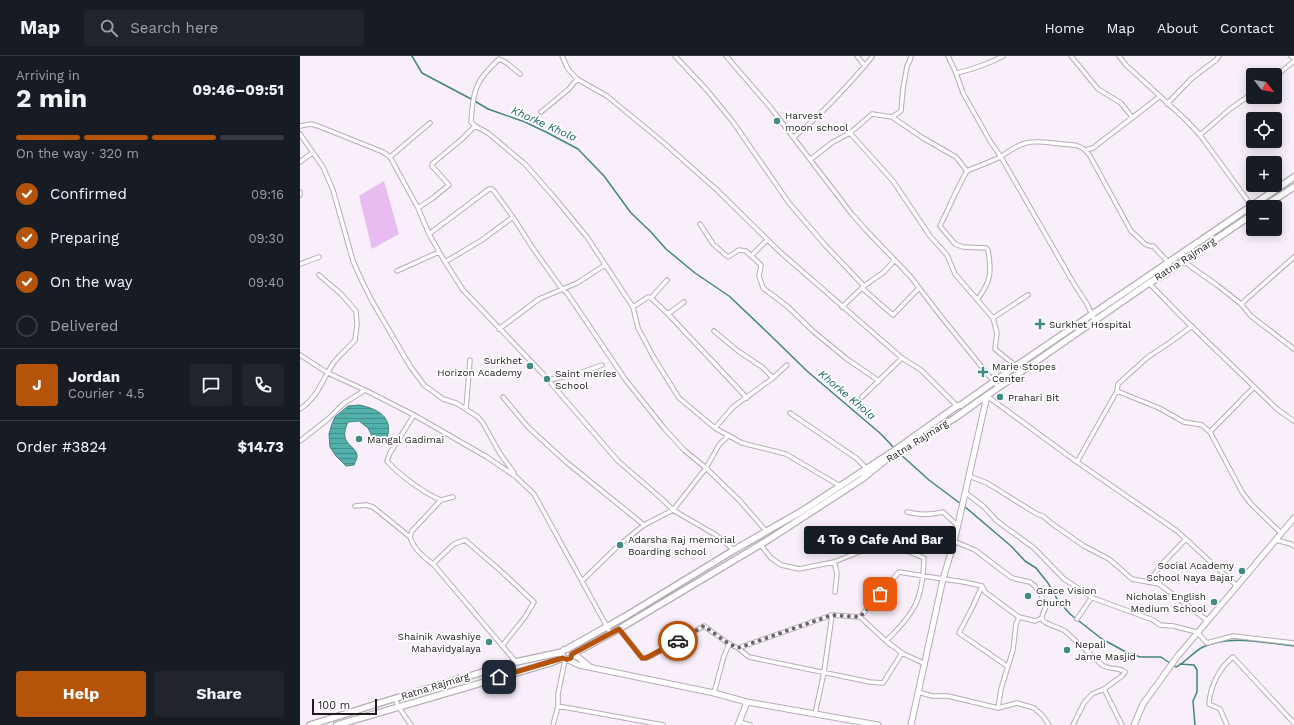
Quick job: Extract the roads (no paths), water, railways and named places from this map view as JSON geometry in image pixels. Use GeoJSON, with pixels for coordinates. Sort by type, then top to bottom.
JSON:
{"type":"FeatureCollection","features":[{"type":"Feature","properties":{"kind":"main road"},"geometry":{"type":"LineString","coordinates":[[1258,200],[1294,177]]}},
{"type":"Feature","properties":{"kind":"main road"},"geometry":{"type":"LineString","coordinates":[[1274,200],[1294,187]]}},
{"type":"Feature","properties":{"kind":"main road"},"geometry":{"type":"LineString","coordinates":[[900,450],[956,406],[995,382],[1016,366],[1166,265],[1246,208]]}},
{"type":"Feature","properties":{"kind":"main road","name":"Ratna Rajmarg"},"geometry":{"type":"LineString","coordinates":[[310,725],[516,662],[567,656],[607,626],[802,511],[866,468],[900,450],[976,404],[1149,282],[1168,272],[1246,219]]}},
{"type":"Feature","properties":{"kind":"main road"},"geometry":{"type":"LineString","coordinates":[[1166,265],[1168,272]]}},
{"type":"Feature","properties":{"kind":"main road"},"geometry":{"type":"LineString","coordinates":[[911,725],[943,580],[966,493],[987,396]]}},
{"type":"Feature","properties":{"kind":"main road"},"geometry":{"type":"LineString","coordinates":[[971,398],[976,404]]}},
{"type":"Feature","properties":{"kind":"main road","name":"Ratna Rajmarg"},"geometry":{"type":"LineString","coordinates":[[337,725],[550,663],[567,656],[611,634],[760,544],[862,479],[887,457]]}},
{"type":"Feature","properties":{"kind":"main road"},"geometry":{"type":"LineString","coordinates":[[1134,725],[1143,704],[1177,657],[1294,518]]}},
{"type":"Feature","properties":{"kind":"main road"},"geometry":{"type":"LineString","coordinates":[[567,656],[583,660],[591,668],[714,693],[747,702],[857,723],[878,725]]}},
{"type":"Feature","properties":{"kind":"main road"},"geometry":{"type":"LineString","coordinates":[[739,724],[747,702]]}},
{"type":"Feature","properties":{"kind":"street"},"geometry":{"type":"LineString","coordinates":[[562,56],[568,69],[577,79],[607,96],[664,143],[717,190],[767,240],[842,307],[902,358],[921,370],[956,406]]}},
{"type":"Feature","properties":{"kind":"street"},"geometry":{"type":"LineString","coordinates":[[675,56],[706,88],[733,122],[789,204],[863,287],[893,315],[919,288]]}},
{"type":"Feature","properties":{"kind":"street"},"geometry":{"type":"LineString","coordinates":[[726,56],[770,107],[852,213],[910,276],[999,388]]}},
{"type":"Feature","properties":{"kind":"street"},"geometry":{"type":"LineString","coordinates":[[857,56],[865,66]]}},
{"type":"Feature","properties":{"kind":"street"},"geometry":{"type":"LineString","coordinates":[[892,117],[901,111],[907,66],[911,56]]}},
{"type":"Feature","properties":{"kind":"street"},"geometry":{"type":"LineString","coordinates":[[948,56],[963,93],[990,142],[1001,157],[1087,304],[1095,321]]}},
{"type":"Feature","properties":{"kind":"street"},"geometry":{"type":"LineString","coordinates":[[956,73],[990,62],[1003,56]]}},
{"type":"Feature","properties":{"kind":"street"},"geometry":{"type":"LineString","coordinates":[[1071,56],[1098,89],[1121,103],[1132,117]]}},
{"type":"Feature","properties":{"kind":"street"},"geometry":{"type":"LineString","coordinates":[[1119,56],[1126,65],[1186,120],[1200,135],[1246,200]]}},
{"type":"Feature","properties":{"kind":"street"},"geometry":{"type":"LineString","coordinates":[[1167,104],[1191,79],[1219,56]]}},
{"type":"Feature","properties":{"kind":"street"},"geometry":{"type":"LineString","coordinates":[[1282,70],[1294,59],[1291,56]]}},
{"type":"Feature","properties":{"kind":"street"},"geometry":{"type":"LineString","coordinates":[[794,137],[814,120],[846,88],[872,57]]}},
{"type":"Feature","properties":{"kind":"street"},"geometry":{"type":"LineString","coordinates":[[520,74],[507,63],[499,60],[487,71],[479,82],[475,92],[471,122],[488,133],[525,164],[581,229],[633,307],[638,328],[654,358],[679,398],[728,436],[742,443],[786,454],[840,486]]}},
{"type":"Feature","properties":{"kind":"street"},"geometry":{"type":"LineString","coordinates":[[541,112],[569,89],[577,79]]}},
{"type":"Feature","properties":{"kind":"street"},"geometry":{"type":"LineString","coordinates":[[1085,150],[1093,148],[1160,97]]}},
{"type":"Feature","properties":{"kind":"street"},"geometry":{"type":"LineString","coordinates":[[1200,135],[1230,109],[1246,98]]}},
{"type":"Feature","properties":{"kind":"street"},"geometry":{"type":"LineString","coordinates":[[811,159],[833,142],[850,133],[872,114],[892,117],[923,138],[956,157],[967,171]]}},
{"type":"Feature","properties":{"kind":"street"},"geometry":{"type":"LineString","coordinates":[[390,157],[430,123]]}},
{"type":"Feature","properties":{"kind":"street"},"geometry":{"type":"LineString","coordinates":[[300,126],[311,124],[318,126],[384,152],[390,157],[418,208],[429,234],[463,290],[548,380],[618,461],[673,510],[716,535],[734,550]]}},
{"type":"Feature","properties":{"kind":"street"},"geometry":{"type":"LineString","coordinates":[[418,208],[449,185],[432,166],[432,164],[475,126]]}},
{"type":"Feature","properties":{"kind":"street"},"geometry":{"type":"LineString","coordinates":[[850,133],[893,181],[930,236],[946,255],[955,274],[993,318],[997,333],[995,349],[1016,366]]}},
{"type":"Feature","properties":{"kind":"street"},"geometry":{"type":"LineString","coordinates":[[300,134],[323,168],[333,190],[353,261],[372,301],[410,366],[424,385],[443,399],[466,409],[478,417],[515,476]]}},
{"type":"Feature","properties":{"kind":"street"},"geometry":{"type":"LineString","coordinates":[[977,300],[989,278],[991,267],[988,250],[986,248],[962,247],[955,244],[940,226],[967,171],[1001,157],[1026,142],[1041,141],[1075,144],[1085,150],[1090,156],[1130,231],[1145,244],[1153,246],[1166,265]]}},
{"type":"Feature","properties":{"kind":"street"},"geometry":{"type":"LineString","coordinates":[[300,162],[312,152]]}},
{"type":"Feature","properties":{"kind":"street"},"geometry":{"type":"LineString","coordinates":[[429,234],[489,189],[492,189],[514,217],[532,247],[562,289],[567,293],[625,379],[664,428],[684,450],[706,468],[740,501],[766,531]]}},
{"type":"Feature","properties":{"kind":"street"},"geometry":{"type":"LineString","coordinates":[[445,262],[482,240],[514,217]]}},
{"type":"Feature","properties":{"kind":"street"},"geometry":{"type":"LineString","coordinates":[[700,224],[713,244],[728,257],[739,250],[746,251],[761,265],[759,276],[763,288],[787,306],[814,332],[847,359],[879,381]]}},
{"type":"Feature","properties":{"kind":"street"},"geometry":{"type":"LineString","coordinates":[[751,256],[767,240]]}},
{"type":"Feature","properties":{"kind":"street"},"geometry":{"type":"LineString","coordinates":[[397,271],[439,252]]}},
{"type":"Feature","properties":{"kind":"street"},"geometry":{"type":"LineString","coordinates":[[300,264],[319,257]]}},
{"type":"Feature","properties":{"kind":"street"},"geometry":{"type":"LineString","coordinates":[[1241,304],[1294,257]]}},
{"type":"Feature","properties":{"kind":"street"},"geometry":{"type":"LineString","coordinates":[[842,307],[863,287],[884,272],[895,260]]}},
{"type":"Feature","properties":{"kind":"street"},"geometry":{"type":"LineString","coordinates":[[1183,261],[1241,304],[1251,316],[1294,349]]}},
{"type":"Feature","properties":{"kind":"street"},"geometry":{"type":"LineString","coordinates":[[499,328],[539,299],[577,283],[605,265]]}},
{"type":"Feature","properties":{"kind":"street"},"geometry":{"type":"LineString","coordinates":[[300,410],[317,394],[335,361],[355,340],[357,325],[356,311],[341,294],[319,275]]}},
{"type":"Feature","properties":{"kind":"street"},"geometry":{"type":"LineString","coordinates":[[633,307],[648,297],[651,298],[667,280]]}},
{"type":"Feature","properties":{"kind":"street"},"geometry":{"type":"LineString","coordinates":[[1149,282],[1254,387],[1277,409],[1294,421]]}},
{"type":"Feature","properties":{"kind":"street"},"geometry":{"type":"LineString","coordinates":[[993,318],[1028,295]]}},
{"type":"Feature","properties":{"kind":"street"},"geometry":{"type":"LineString","coordinates":[[651,298],[668,314],[746,398]]}},
{"type":"Feature","properties":{"kind":"street"},"geometry":{"type":"LineString","coordinates":[[668,314],[684,302]]}},
{"type":"Feature","properties":{"kind":"street"},"geometry":{"type":"LineString","coordinates":[[1077,462],[1117,391],[1118,384],[1148,357],[1192,326]]}},
{"type":"Feature","properties":{"kind":"street"},"geometry":{"type":"LineString","coordinates":[[714,331],[738,351],[762,367],[774,378]]}},
{"type":"Feature","properties":{"kind":"street"},"geometry":{"type":"LineString","coordinates":[[300,355],[328,372],[414,415],[487,457],[515,476],[534,494],[611,634]]}},
{"type":"Feature","properties":{"kind":"street"},"geometry":{"type":"LineString","coordinates":[[862,397],[902,358]]}},
{"type":"Feature","properties":{"kind":"street"},"geometry":{"type":"LineString","coordinates":[[466,409],[470,360]]}},
{"type":"Feature","properties":{"kind":"street"},"geometry":{"type":"LineString","coordinates":[[548,380],[577,374],[602,365]]}},
{"type":"Feature","properties":{"kind":"street"},"geometry":{"type":"LineString","coordinates":[[716,428],[733,407],[774,378],[787,365]]}},
{"type":"Feature","properties":{"kind":"street"},"geometry":{"type":"LineString","coordinates":[[1210,432],[1254,387]]}},
{"type":"Feature","properties":{"kind":"street"},"geometry":{"type":"LineString","coordinates":[[300,442],[328,419],[343,404],[365,390]]}},
{"type":"Feature","properties":{"kind":"street"},"geometry":{"type":"LineString","coordinates":[[1117,391],[1159,408],[1184,422],[1202,425],[1210,432],[1242,492],[1251,504],[1281,533]]}},
{"type":"Feature","properties":{"kind":"street"},"geometry":{"type":"LineString","coordinates":[[987,396],[1077,462],[1171,527],[1237,586]]}},
{"type":"Feature","properties":{"kind":"street"},"geometry":{"type":"LineString","coordinates":[[503,397],[528,427],[560,456],[644,525]]}},
{"type":"Feature","properties":{"kind":"street"},"geometry":{"type":"LineString","coordinates":[[790,413],[856,458],[866,468]]}},
{"type":"Feature","properties":{"kind":"street"},"geometry":{"type":"LineString","coordinates":[[414,415],[390,453],[387,461],[409,481],[441,500]]}},
{"type":"Feature","properties":{"kind":"street"},"geometry":{"type":"LineString","coordinates":[[582,581],[618,546],[644,525],[673,510],[706,468],[719,445],[728,436]]}},
{"type":"Feature","properties":{"kind":"street"},"geometry":{"type":"LineString","coordinates":[[969,476],[987,483],[1037,514],[1043,516],[1084,546],[1108,559],[1132,579],[1159,584],[1208,621]]}},
{"type":"Feature","properties":{"kind":"street"},"geometry":{"type":"LineString","coordinates":[[966,493],[983,506],[997,521],[1034,548],[1064,579],[1092,597],[1153,620],[1160,625],[1173,626],[1197,632],[1207,643],[1233,636],[1294,643]]}},
{"type":"Feature","properties":{"kind":"street"},"geometry":{"type":"LineString","coordinates":[[410,537],[412,531],[441,500],[454,496]]}},
{"type":"Feature","properties":{"kind":"street"},"geometry":{"type":"LineString","coordinates":[[355,506],[366,505],[373,507],[410,537],[418,552],[434,565],[516,662]]}},
{"type":"Feature","properties":{"kind":"street"},"geometry":{"type":"LineString","coordinates":[[907,512],[930,515],[943,512],[958,526]]}},
{"type":"Feature","properties":{"kind":"street"},"geometry":{"type":"LineString","coordinates":[[856,553],[854,544],[870,536],[892,529],[915,532],[924,530],[933,531],[954,542],[961,543],[975,550],[1012,578],[1030,582],[1035,586],[1047,605],[1042,618],[1045,624],[1058,627],[1065,631],[1102,665],[1108,668],[1121,669],[1125,672],[1122,676],[1104,689],[1092,694],[1084,703],[1073,725]]}},
{"type":"Feature","properties":{"kind":"street"},"geometry":{"type":"LineString","coordinates":[[434,565],[435,562],[454,544],[465,540],[534,602],[525,617],[502,646]]}},
{"type":"Feature","properties":{"kind":"street"},"geometry":{"type":"LineString","coordinates":[[1148,582],[1163,563],[1185,540]]}},
{"type":"Feature","properties":{"kind":"street"},"geometry":{"type":"LineString","coordinates":[[1276,540],[1294,546]]}},
{"type":"Feature","properties":{"kind":"street"},"geometry":{"type":"LineString","coordinates":[[760,544],[771,558],[781,565],[799,569],[834,562],[864,550],[885,548],[907,551],[924,558],[924,576],[916,605],[903,625],[886,642]]}},
{"type":"Feature","properties":{"kind":"street"},"geometry":{"type":"LineString","coordinates":[[834,562],[837,573],[835,592]]}},
{"type":"Feature","properties":{"kind":"street"},"geometry":{"type":"LineString","coordinates":[[860,617],[899,572],[982,586]]}},
{"type":"Feature","properties":{"kind":"street"},"geometry":{"type":"LineString","coordinates":[[982,586],[985,592],[1019,617],[1035,620],[1042,618]]}},
{"type":"Feature","properties":{"kind":"street"},"geometry":{"type":"LineString","coordinates":[[982,586],[959,633],[1007,666]]}},
{"type":"Feature","properties":{"kind":"street"},"geometry":{"type":"LineString","coordinates":[[1077,619],[1092,597]]}},
{"type":"Feature","properties":{"kind":"street"},"geometry":{"type":"LineString","coordinates":[[815,714],[824,672],[832,615]]}},
{"type":"Feature","properties":{"kind":"street"},"geometry":{"type":"LineString","coordinates":[[738,648],[832,615],[860,617],[886,642],[902,653],[925,664]]}},
{"type":"Feature","properties":{"kind":"street"},"geometry":{"type":"LineString","coordinates":[[998,708],[1001,689],[1013,650],[1016,624],[1019,617]]}},
{"type":"Feature","properties":{"kind":"street"},"geometry":{"type":"LineString","coordinates":[[619,629],[642,658],[651,656],[704,626],[749,657],[864,681],[883,683],[902,653]]}},
{"type":"Feature","properties":{"kind":"street"},"geometry":{"type":"LineString","coordinates":[[714,693],[724,656],[729,644]]}},
{"type":"Feature","properties":{"kind":"street"},"geometry":{"type":"LineString","coordinates":[[552,725],[558,706],[558,694],[567,656]]}},
{"type":"Feature","properties":{"kind":"street"},"geometry":{"type":"LineString","coordinates":[[1227,725],[1220,709],[1209,704],[1209,697],[1220,671],[1233,657],[1294,723]]}},
{"type":"Feature","properties":{"kind":"street"},"geometry":{"type":"LineString","coordinates":[[1104,689],[1122,725]]}},
{"type":"Feature","properties":{"kind":"street"},"geometry":{"type":"LineString","coordinates":[[918,692],[932,696],[948,696],[998,708],[1017,703],[1034,708],[1043,716],[1049,725]]}},
{"type":"Feature","properties":{"kind":"street"},"geometry":{"type":"LineString","coordinates":[[395,698],[398,706],[411,725]]}},
{"type":"Feature","properties":{"kind":"street"},"geometry":{"type":"LineString","coordinates":[[558,706],[664,725]]}},
{"type":"Feature","properties":{"kind":"street"},"geometry":{"type":"LineString","coordinates":[[631,725],[633,720]]}},
{"type":"Feature","properties":{"kind":"street"},"geometry":{"type":"LineString","coordinates":[[739,724],[750,725]]}},
{"type":"Feature","properties":{"kind":"waterway","name":"Khorke Khola"},"geometry":{"type":"LineString","coordinates":[[412,56],[422,73],[488,109],[525,122],[578,149],[604,176],[631,213],[666,249],[695,273],[729,296],[807,371],[881,434],[895,449]]}},
{"type":"Feature","properties":{"kind":"waterway","name":"Khorke Khola"},"geometry":{"type":"LineString","coordinates":[[899,453],[929,480],[961,504]]}},
{"type":"Feature","properties":{"kind":"waterway","name":"Khorke Khola"},"geometry":{"type":"LineString","coordinates":[[964,506],[1011,546],[1025,561],[1036,568],[1048,583],[1057,599],[1070,614],[1102,639],[1126,652],[1140,657],[1161,657],[1176,667],[1203,647],[1225,641],[1248,640],[1294,646]]}},
{"type":"Feature","properties":{"kind":"waterway"},"geometry":{"type":"LineString","coordinates":[[1180,664],[1194,665],[1197,670],[1197,692],[1193,701],[1195,725]]}},
{"type":"Feature","properties":{"kind":"place","name":"Harvest moon school"},"geometry":{"type":"Point","coordinates":[777,121]}},
{"type":"Feature","properties":{"kind":"place","name":"Surkhet Hospital"},"geometry":{"type":"Point","coordinates":[1040,324]}},
{"type":"Feature","properties":{"kind":"place","name":"Surkhet Horizon Academy"},"geometry":{"type":"Point","coordinates":[530,366]}},
{"type":"Feature","properties":{"kind":"place","name":"Marie Stopes Center"},"geometry":{"type":"Point","coordinates":[983,372]}},
{"type":"Feature","properties":{"kind":"place","name":"Saint meries School"},"geometry":{"type":"Point","coordinates":[547,379]}},
{"type":"Feature","properties":{"kind":"place","name":"Prahari Bit"},"geometry":{"type":"Point","coordinates":[1000,397]}},
{"type":"Feature","properties":{"kind":"place","name":"Mangal Gadimai"},"geometry":{"type":"Point","coordinates":[359,439]}},
{"type":"Feature","properties":{"kind":"place","name":"Adarsha Raj memorial Boarding school"},"geometry":{"type":"Point","coordinates":[620,545]}},
{"type":"Feature","properties":{"kind":"place","name":"Social Academy School Naya Bajar"},"geometry":{"type":"Point","coordinates":[1242,571]}},
{"type":"Feature","properties":{"kind":"place","name":"4 To 9 Cafe And Bar"},"geometry":{"type":"Point","coordinates":[880,594]}},
{"type":"Feature","properties":{"kind":"place","name":"Grace Vision Church"},"geometry":{"type":"Point","coordinates":[1028,596]}},
{"type":"Feature","properties":{"kind":"place","name":"Nicholas English Medium School"},"geometry":{"type":"Point","coordinates":[1214,602]}},
{"type":"Feature","properties":{"kind":"place","name":"Shainik Awashiye Mahavidyalaya"},"geometry":{"type":"Point","coordinates":[489,642]}},
{"type":"Feature","properties":{"kind":"place","name":"Nepali Jame Masjid"},"geometry":{"type":"Point","coordinates":[1067,650]}}]}
